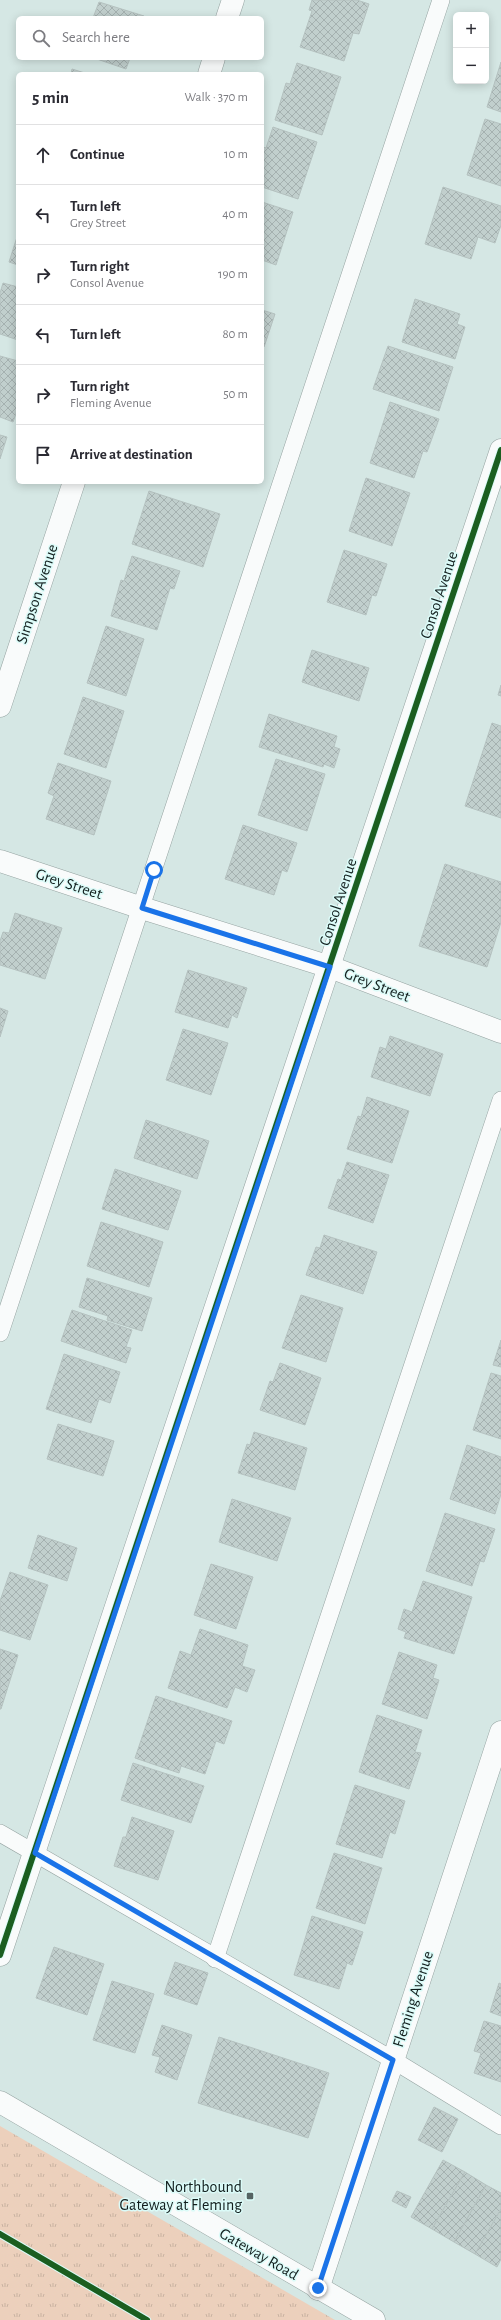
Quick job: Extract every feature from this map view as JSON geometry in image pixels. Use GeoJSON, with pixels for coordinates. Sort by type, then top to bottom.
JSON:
{"type":"FeatureCollection","features":[{"type":"Feature","properties":{"kind":"street"},"geometry":{"type":"LineString","coordinates":[[228,16],[233,0]]}},
{"type":"Feature","properties":{"kind":"street"},"geometry":{"type":"LineString","coordinates":[[210,72],[213,60]]}},
{"type":"Feature","properties":{"kind":"street","name":"Consol Avenue"},"geometry":{"type":"LineString","coordinates":[[0,1955],[501,450]]}},
{"type":"Feature","properties":{"kind":"street","name":"Simpson Avenue"},"geometry":{"type":"LineString","coordinates":[[0,706],[73,484]]}},
{"type":"Feature","properties":{"kind":"street","name":"Grey Street"},"geometry":{"type":"LineString","coordinates":[[0,861],[142,908],[330,967],[501,1032]]}},
{"type":"Feature","properties":{"kind":"street","name":"Fleming Avenue"},"geometry":{"type":"LineString","coordinates":[[318,2288],[501,1732]]}},
{"type":"Feature","properties":{"kind":"street","name":"Gateway Road"},"geometry":{"type":"LineString","coordinates":[[0,2102],[374,2320]]}},
{"type":"Feature","properties":{"kind":"lane"},"geometry":{"type":"LineString","coordinates":[[0,1333],[142,908],[441,0]]}},
{"type":"Feature","properties":{"kind":"lane"},"geometry":{"type":"LineString","coordinates":[[215,1958],[501,1100]]}},
{"type":"Feature","properties":{"kind":"lane"},"geometry":{"type":"LineString","coordinates":[[0,1833],[393,2060],[501,2126]]}},
{"type":"Feature","properties":{"kind":"green space"},"geometry":{"type":"Polygon","coordinates":[[[0,2126],[335,2320],[0,2320],[0,2126]]]}},
{"type":"Feature","properties":{"kind":"building"},"geometry":{"type":"Polygon","coordinates":[[[312,0],[357,0],[369,4],[359,34],[353,33],[344,61],[300,47],[312,11],[309,10],[312,0]]]}},
{"type":"Feature","properties":{"kind":"building"},"geometry":{"type":"Polygon","coordinates":[[[99,2],[144,16],[94,16],[99,2]]]}},
{"type":"Feature","properties":{"kind":"building"},"geometry":{"type":"Polygon","coordinates":[[[100,60],[129,60],[126,69],[100,60]]]}},
{"type":"Feature","properties":{"kind":"building"},"geometry":{"type":"Polygon","coordinates":[[[501,62],[501,112],[487,107],[501,62]]]}},
{"type":"Feature","properties":{"kind":"building"},"geometry":{"type":"Polygon","coordinates":[[[297,63],[341,77],[322,135],[275,120],[286,83],[290,84],[297,63]]]}},
{"type":"Feature","properties":{"kind":"building"},"geometry":{"type":"Polygon","coordinates":[[[72,69],[82,72],[71,72],[72,69]]]}},
{"type":"Feature","properties":{"kind":"building"},"geometry":{"type":"Polygon","coordinates":[[[485,119],[501,124],[501,186],[467,175],[485,119]]]}},
{"type":"Feature","properties":{"kind":"building"},"geometry":{"type":"Polygon","coordinates":[[[273,127],[317,142],[298,199],[264,188],[264,147],[266,148],[273,127]]]}},
{"type":"Feature","properties":{"kind":"building"},"geometry":{"type":"Polygon","coordinates":[[[443,187],[501,206],[501,225],[495,243],[478,237],[471,259],[425,244],[443,187]]]}},
{"type":"Feature","properties":{"kind":"building"},"geometry":{"type":"Polygon","coordinates":[[[264,203],[293,212],[276,265],[264,261],[264,203]]]}},
{"type":"Feature","properties":{"kind":"building"},"geometry":{"type":"Polygon","coordinates":[[[16,240],[16,264],[9,262],[16,240]]]}},
{"type":"Feature","properties":{"kind":"building"},"geometry":{"type":"Polygon","coordinates":[[[3,283],[16,286],[16,339],[0,334],[0,293],[3,283]]]}},
{"type":"Feature","properties":{"kind":"building"},"geometry":{"type":"Polygon","coordinates":[[[415,299],[460,314],[457,324],[465,327],[455,359],[402,342],[415,299]]]}},
{"type":"Feature","properties":{"kind":"building"},"geometry":{"type":"Polygon","coordinates":[[[264,311],[275,314],[264,347],[264,311]]]}},
{"type":"Feature","properties":{"kind":"building"},"geometry":{"type":"Polygon","coordinates":[[[388,346],[453,367],[439,411],[373,389],[388,346]]]}},
{"type":"Feature","properties":{"kind":"building"},"geometry":{"type":"Polygon","coordinates":[[[0,356],[16,360],[16,414],[13,422],[0,417],[0,356]]]}},
{"type":"Feature","properties":{"kind":"building"},"geometry":{"type":"Polygon","coordinates":[[[390,402],[439,419],[427,452],[423,451],[414,478],[370,463],[390,402]]]}},
{"type":"Feature","properties":{"kind":"building"},"geometry":{"type":"Polygon","coordinates":[[[0,435],[7,437],[0,459],[0,435]]]}},
{"type":"Feature","properties":{"kind":"building"},"geometry":{"type":"Polygon","coordinates":[[[366,478],[410,493],[392,546],[349,531],[366,478]]]}},
{"type":"Feature","properties":{"kind":"building"},"geometry":{"type":"Polygon","coordinates":[[[149,491],[220,514],[203,567],[132,544],[149,491]]]}},
{"type":"Feature","properties":{"kind":"building"},"geometry":{"type":"Polygon","coordinates":[[[344,550],[387,564],[376,596],[372,595],[366,615],[327,602],[344,550]]]}},
{"type":"Feature","properties":{"kind":"building"},"geometry":{"type":"Polygon","coordinates":[[[132,556],[180,571],[174,589],[170,588],[157,630],[111,616],[121,580],[124,581],[132,556]]]}},
{"type":"Feature","properties":{"kind":"building"},"geometry":{"type":"Polygon","coordinates":[[[106,626],[144,639],[126,696],[87,683],[106,626]]]}},
{"type":"Feature","properties":{"kind":"building"},"geometry":{"type":"Polygon","coordinates":[[[312,650],[369,668],[359,701],[302,682],[312,650]]]}},
{"type":"Feature","properties":{"kind":"building"},"geometry":{"type":"Polygon","coordinates":[[[501,685],[501,696],[498,695],[501,685]]]}},
{"type":"Feature","properties":{"kind":"building"},"geometry":{"type":"Polygon","coordinates":[[[83,697],[124,711],[106,768],[64,754],[83,697]]]}},
{"type":"Feature","properties":{"kind":"building"},"geometry":{"type":"Polygon","coordinates":[[[269,714],[337,736],[334,747],[340,749],[334,768],[324,764],[323,767],[259,747],[269,714]]]}},
{"type":"Feature","properties":{"kind":"building"},"geometry":{"type":"Polygon","coordinates":[[[492,723],[501,726],[501,818],[465,806],[492,723]]]}},
{"type":"Feature","properties":{"kind":"building"},"geometry":{"type":"Polygon","coordinates":[[[276,759],[325,774],[307,831],[258,815],[276,759]]]}},
{"type":"Feature","properties":{"kind":"building"},"geometry":{"type":"Polygon","coordinates":[[[58,763],[111,781],[94,835],[46,819],[54,796],[48,793],[58,763]]]}},
{"type":"Feature","properties":{"kind":"building"},"geometry":{"type":"Polygon","coordinates":[[[243,825],[297,843],[287,872],[282,870],[274,895],[225,879],[243,825]]]}},
{"type":"Feature","properties":{"kind":"building"},"geometry":{"type":"Polygon","coordinates":[[[445,864],[501,882],[501,922],[487,967],[419,946],[445,864]]]}},
{"type":"Feature","properties":{"kind":"building"},"geometry":{"type":"Polygon","coordinates":[[[15,913],[62,928],[45,979],[0,965],[0,941],[3,932],[9,933],[15,913]]]}},
{"type":"Feature","properties":{"kind":"building"},"geometry":{"type":"Polygon","coordinates":[[[188,970],[247,988],[237,1018],[232,1015],[228,1028],[175,1012],[188,970]]]}},
{"type":"Feature","properties":{"kind":"building"},"geometry":{"type":"Polygon","coordinates":[[[0,1008],[8,1011],[0,1037],[0,1008]]]}},
{"type":"Feature","properties":{"kind":"building"},"geometry":{"type":"Polygon","coordinates":[[[183,1029],[228,1043],[211,1095],[166,1080],[183,1029]]]}},
{"type":"Feature","properties":{"kind":"building"},"geometry":{"type":"Polygon","coordinates":[[[390,1036],[443,1054],[430,1096],[371,1077],[380,1047],[386,1049],[390,1036]]]}},
{"type":"Feature","properties":{"kind":"building"},"geometry":{"type":"Polygon","coordinates":[[[367,1097],[409,1111],[392,1163],[347,1149],[358,1116],[361,1117],[367,1097]]]}},
{"type":"Feature","properties":{"kind":"building"},"geometry":{"type":"Polygon","coordinates":[[[146,1120],[209,1141],[197,1179],[134,1158],[146,1120]]]}},
{"type":"Feature","properties":{"kind":"building"},"geometry":{"type":"Polygon","coordinates":[[[347,1162],[389,1175],[373,1223],[328,1208],[338,1179],[341,1180],[347,1162]]]}},
{"type":"Feature","properties":{"kind":"building"},"geometry":{"type":"Polygon","coordinates":[[[115,1169],[181,1191],[168,1230],[102,1209],[115,1169]]]}},
{"type":"Feature","properties":{"kind":"building"},"geometry":{"type":"Polygon","coordinates":[[[101,1222],[163,1242],[149,1287],[87,1266],[101,1222]]]}},
{"type":"Feature","properties":{"kind":"building"},"geometry":{"type":"Polygon","coordinates":[[[324,1235],[377,1252],[363,1294],[306,1275],[316,1247],[320,1248],[324,1235]]]}},
{"type":"Feature","properties":{"kind":"building"},"geometry":{"type":"Polygon","coordinates":[[[87,1278],[152,1298],[142,1331],[107,1320],[108,1316],[79,1307],[87,1278]]]}},
{"type":"Feature","properties":{"kind":"building"},"geometry":{"type":"Polygon","coordinates":[[[301,1295],[343,1308],[326,1362],[282,1348],[301,1295]]]}},
{"type":"Feature","properties":{"kind":"building"},"geometry":{"type":"Polygon","coordinates":[[[72,1310],[132,1330],[126,1347],[131,1348],[126,1363],[61,1341],[72,1310]]]}},
{"type":"Feature","properties":{"kind":"building"},"geometry":{"type":"Polygon","coordinates":[[[501,1340],[501,1367],[493,1365],[501,1340]]]}},
{"type":"Feature","properties":{"kind":"building"},"geometry":{"type":"Polygon","coordinates":[[[64,1354],[120,1372],[110,1403],[99,1399],[91,1423],[46,1409],[64,1354]]]}},
{"type":"Feature","properties":{"kind":"building"},"geometry":{"type":"Polygon","coordinates":[[[280,1363],[321,1378],[305,1425],[260,1410],[270,1381],[273,1382],[280,1363]]]}},
{"type":"Feature","properties":{"kind":"building"},"geometry":{"type":"Polygon","coordinates":[[[491,1373],[501,1376],[501,1439],[473,1430],[491,1373]]]}},
{"type":"Feature","properties":{"kind":"building"},"geometry":{"type":"Polygon","coordinates":[[[58,1424],[114,1441],[103,1476],[47,1459],[58,1424]]]}},
{"type":"Feature","properties":{"kind":"building"},"geometry":{"type":"Polygon","coordinates":[[[254,1432],[307,1448],[295,1490],[238,1473],[247,1444],[250,1445],[254,1432]]]}},
{"type":"Feature","properties":{"kind":"building"},"geometry":{"type":"Polygon","coordinates":[[[467,1445],[501,1457],[501,1494],[495,1514],[450,1499],[467,1445]]]}},
{"type":"Feature","properties":{"kind":"building"},"geometry":{"type":"Polygon","coordinates":[[[232,1499],[291,1518],[277,1561],[219,1542],[232,1499]]]}},
{"type":"Feature","properties":{"kind":"building"},"geometry":{"type":"Polygon","coordinates":[[[445,1513],[495,1529],[484,1562],[480,1561],[472,1586],[426,1571],[445,1513]]]}},
{"type":"Feature","properties":{"kind":"building"},"geometry":{"type":"Polygon","coordinates":[[[38,1535],[77,1548],[67,1581],[28,1568],[38,1535]]]}},
{"type":"Feature","properties":{"kind":"building"},"geometry":{"type":"Polygon","coordinates":[[[211,1564],[253,1577],[236,1629],[194,1615],[211,1564]]]}},
{"type":"Feature","properties":{"kind":"building"},"geometry":{"type":"Polygon","coordinates":[[[10,1572],[48,1585],[30,1640],[0,1630],[0,1601],[10,1572]]]}},
{"type":"Feature","properties":{"kind":"building"},"geometry":{"type":"Polygon","coordinates":[[[423,1581],[472,1597],[454,1654],[404,1638],[406,1632],[398,1629],[404,1609],[412,1612],[423,1581]]]}},
{"type":"Feature","properties":{"kind":"building"},"geometry":{"type":"Polygon","coordinates":[[[200,1629],[248,1645],[242,1666],[255,1670],[247,1692],[235,1687],[227,1708],[168,1688],[180,1651],[191,1655],[200,1629]]]}},
{"type":"Feature","properties":{"kind":"building"},"geometry":{"type":"Polygon","coordinates":[[[0,1649],[18,1655],[1,1709],[0,1709],[0,1649]]]}},
{"type":"Feature","properties":{"kind":"building"},"geometry":{"type":"Polygon","coordinates":[[[399,1652],[437,1665],[433,1678],[439,1680],[427,1719],[382,1704],[399,1652]]]}},
{"type":"Feature","properties":{"kind":"building"},"geometry":{"type":"Polygon","coordinates":[[[156,1696],[232,1721],[224,1744],[216,1741],[205,1774],[181,1766],[179,1773],[135,1758],[156,1696]]]}},
{"type":"Feature","properties":{"kind":"building"},"geometry":{"type":"Polygon","coordinates":[[[377,1715],[422,1730],[415,1752],[421,1753],[409,1789],[359,1772],[377,1715]]]}},
{"type":"Feature","properties":{"kind":"building"},"geometry":{"type":"Polygon","coordinates":[[[133,1763],[204,1786],[191,1823],[121,1800],[133,1763]]]}},
{"type":"Feature","properties":{"kind":"building"},"geometry":{"type":"Polygon","coordinates":[[[355,1785],[405,1801],[395,1834],[390,1832],[382,1858],[336,1844],[355,1785]]]}},
{"type":"Feature","properties":{"kind":"building"},"geometry":{"type":"Polygon","coordinates":[[[132,1817],[174,1831],[158,1880],[114,1866],[123,1837],[126,1837],[132,1817]]]}},
{"type":"Feature","properties":{"kind":"building"},"geometry":{"type":"Polygon","coordinates":[[[334,1853],[382,1868],[365,1924],[316,1908],[334,1853]]]}},
{"type":"Feature","properties":{"kind":"building"},"geometry":{"type":"Polygon","coordinates":[[[312,1916],[363,1932],[352,1965],[347,1963],[339,1989],[294,1975],[312,1916]]]}},
{"type":"Feature","properties":{"kind":"building"},"geometry":{"type":"Polygon","coordinates":[[[54,1947],[104,1964],[87,2015],[36,1998],[54,1947]]]}},
{"type":"Feature","properties":{"kind":"building"},"geometry":{"type":"Polygon","coordinates":[[[175,1962],[208,1973],[197,2005],[164,1994],[175,1962]]]}},
{"type":"Feature","properties":{"kind":"building"},"geometry":{"type":"Polygon","coordinates":[[[112,1981],[154,1994],[135,2053],[93,2040],[112,1981]]]}},
{"type":"Feature","properties":{"kind":"building"},"geometry":{"type":"Polygon","coordinates":[[[499,1983],[501,1984],[501,2016],[490,2012],[499,1983]]]}},
{"type":"Feature","properties":{"kind":"building"},"geometry":{"type":"Polygon","coordinates":[[[484,2021],[501,2026],[501,2082],[474,2073],[481,2053],[474,2051],[484,2021]]]}},
{"type":"Feature","properties":{"kind":"building"},"geometry":{"type":"Polygon","coordinates":[[[162,2025],[192,2035],[177,2080],[155,2072],[160,2057],[152,2055],[162,2025]]]}},
{"type":"Feature","properties":{"kind":"building"},"geometry":{"type":"Polygon","coordinates":[[[219,2037],[329,2073],[308,2138],[198,2103],[219,2037]]]}},
{"type":"Feature","properties":{"kind":"building"},"geometry":{"type":"Polygon","coordinates":[[[434,2107],[458,2119],[442,2152],[418,2140],[434,2107]]]}},
{"type":"Feature","properties":{"kind":"building"},"geometry":{"type":"Polygon","coordinates":[[[443,2160],[465,2172],[432,2229],[411,2217],[443,2160]]]}},
{"type":"Feature","properties":{"kind":"building"},"geometry":{"type":"Polygon","coordinates":[[[465,2172],[486,2185],[454,2242],[432,2229],[465,2172]]]}},
{"type":"Feature","properties":{"kind":"building"},"geometry":{"type":"Polygon","coordinates":[[[486,2185],[501,2193],[501,2209],[475,2254],[454,2242],[486,2185]]]}},
{"type":"Feature","properties":{"kind":"building"},"geometry":{"type":"Polygon","coordinates":[[[397,2191],[411,2197],[406,2208],[392,2201],[397,2191]]]}},
{"type":"Feature","properties":{"kind":"building"},"geometry":{"type":"Polygon","coordinates":[[[501,2209],[501,2259],[497,2267],[475,2254],[501,2209]]]}},
{"type":"Feature","properties":{"kind":"cycle path"},"geometry":{"type":"LineString","coordinates":[[0,1955],[501,450]]}},
{"type":"Feature","properties":{"kind":"cycle path"},"geometry":{"type":"LineString","coordinates":[[0,2234],[147,2320]]}},
{"type":"Feature","properties":{"kind":"place","name":"Northbound Gateway at Fleming"},"geometry":{"type":"Point","coordinates":[250,2196]}},
{"type":"Feature","properties":{"kind":"route"},"geometry":{"type":"LineString","coordinates":[[154,870],[142,908],[330,967],[35,1853],[393,2060],[318,2288]]}}]}
